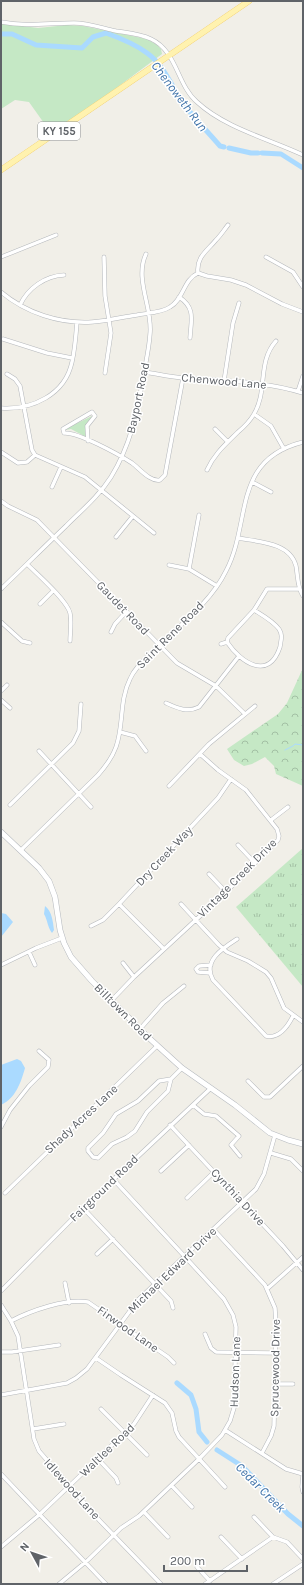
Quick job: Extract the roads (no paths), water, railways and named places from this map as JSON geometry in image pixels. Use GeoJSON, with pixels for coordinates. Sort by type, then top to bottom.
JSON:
{"type":"FeatureCollection","features":[{"type":"Feature","properties":{"kind":"main road","name":"KY 155"},"geometry":{"type":"LineString","coordinates":[[1,170],[248,1]]}},
{"type":"Feature","properties":{"kind":"main road","name":"Billtown Road"},"geometry":{"type":"LineString","coordinates":[[2,834],[40,868],[52,886],[62,938],[67,950],[77,965],[157,1046],[182,1068],[235,1105],[265,1130],[275,1135],[303,1144]]}},
{"type":"Feature","properties":{"kind":"street"},"geometry":{"type":"LineString","coordinates":[[1,22],[33,26],[72,23],[146,37],[156,42],[169,55],[186,90],[202,107],[217,117],[303,155]]}},
{"type":"Feature","properties":{"kind":"street"},"geometry":{"type":"LineString","coordinates":[[198,273],[198,264],[201,256],[228,225]]}},
{"type":"Feature","properties":{"kind":"street"},"geometry":{"type":"LineString","coordinates":[[1,256],[56,235]]}},
{"type":"Feature","properties":{"kind":"street","name":"Bayport Road"},"geometry":{"type":"LineString","coordinates":[[1,589],[101,490],[111,477],[122,457],[136,421],[151,333],[142,272],[146,254]]}},
{"type":"Feature","properties":{"kind":"street"},"geometry":{"type":"LineString","coordinates":[[104,257],[105,296],[109,320],[110,339],[105,373]]}},
{"type":"Feature","properties":{"kind":"street"},"geometry":{"type":"LineString","coordinates":[[266,257],[292,272],[298,278],[303,287]]}},
{"type":"Feature","properties":{"kind":"street"},"geometry":{"type":"LineString","coordinates":[[1,292],[20,305],[48,317],[77,322],[109,320],[170,307],[179,297],[187,282],[198,273]]}},
{"type":"Feature","properties":{"kind":"street"},"geometry":{"type":"LineString","coordinates":[[198,273],[231,280],[246,285],[282,304],[303,310]]}},
{"type":"Feature","properties":{"kind":"street"},"geometry":{"type":"LineString","coordinates":[[20,305],[26,294],[34,287],[56,276],[64,276]]}},
{"type":"Feature","properties":{"kind":"street"},"geometry":{"type":"LineString","coordinates":[[179,297],[188,304],[191,311],[190,338]]}},
{"type":"Feature","properties":{"kind":"street"},"geometry":{"type":"LineString","coordinates":[[224,381],[233,323],[239,303]]}},
{"type":"Feature","properties":{"kind":"street"},"geometry":{"type":"LineString","coordinates":[[1,408],[24,407],[42,401],[58,388],[69,372],[77,322]]}},
{"type":"Feature","properties":{"kind":"street"},"geometry":{"type":"LineString","coordinates":[[3,339],[47,353],[72,358]]}},
{"type":"Feature","properties":{"kind":"street"},"geometry":{"type":"LineString","coordinates":[[207,470],[216,454],[254,414],[259,401],[264,362],[269,349],[276,341]]}},
{"type":"Feature","properties":{"kind":"street","name":"Chenwood Lane"},"geometry":{"type":"LineString","coordinates":[[145,372],[183,378],[284,387],[303,393]]}},
{"type":"Feature","properties":{"kind":"street"},"geometry":{"type":"LineString","coordinates":[[7,374],[19,383],[32,450],[35,455],[85,477],[154,534]]}},
{"type":"Feature","properties":{"kind":"street"},"geometry":{"type":"LineString","coordinates":[[298,391],[303,376]]}},
{"type":"Feature","properties":{"kind":"street"},"geometry":{"type":"LineString","coordinates":[[88,441],[87,426],[96,416],[92,412],[63,429],[64,433],[71,433],[88,441],[122,457],[151,478],[159,481],[163,478],[167,465],[183,378]]}},
{"type":"Feature","properties":{"kind":"street"},"geometry":{"type":"LineString","coordinates":[[254,414],[271,426],[284,449]]}},
{"type":"Feature","properties":{"kind":"street"},"geometry":{"type":"LineString","coordinates":[[215,429],[228,442]]}},
{"type":"Feature","properties":{"kind":"street","name":"Saint Rene Road"},"geometry":{"type":"LineString","coordinates":[[21,850],[98,775],[109,761],[117,746],[120,732],[123,699],[130,677],[140,663],[204,602],[217,586],[229,566],[238,538],[245,498],[252,482],[263,464],[284,449],[303,442]]}},
{"type":"Feature","properties":{"kind":"street"},"geometry":{"type":"LineString","coordinates":[[1,452],[18,463],[27,462],[35,455]]}},
{"type":"Feature","properties":{"kind":"street"},"geometry":{"type":"LineString","coordinates":[[52,487],[61,467]]}},
{"type":"Feature","properties":{"kind":"street"},"geometry":{"type":"LineString","coordinates":[[252,482],[271,492]]}},
{"type":"Feature","properties":{"kind":"street","name":"Gaudet Road"},"geometry":{"type":"LineString","coordinates":[[1,501],[37,520],[126,612],[181,666],[216,686],[245,714]]}},
{"type":"Feature","properties":{"kind":"street"},"geometry":{"type":"LineString","coordinates":[[189,569],[199,515]]}},
{"type":"Feature","properties":{"kind":"street"},"geometry":{"type":"LineString","coordinates":[[116,537],[133,516]]}},
{"type":"Feature","properties":{"kind":"street"},"geometry":{"type":"LineString","coordinates":[[238,538],[273,545],[286,551],[294,561],[299,589],[303,596]]}},
{"type":"Feature","properties":{"kind":"street"},"geometry":{"type":"LineString","coordinates":[[27,564],[65,604],[69,611],[70,641]]}},
{"type":"Feature","properties":{"kind":"street"},"geometry":{"type":"LineString","coordinates":[[169,565],[189,569],[217,586]]}},
{"type":"Feature","properties":{"kind":"street"},"geometry":{"type":"LineString","coordinates":[[221,644],[227,642],[228,638],[254,610],[268,589],[299,589]]}},
{"type":"Feature","properties":{"kind":"street"},"geometry":{"type":"LineString","coordinates":[[40,604],[53,591]]}},
{"type":"Feature","properties":{"kind":"street"},"geometry":{"type":"LineString","coordinates":[[227,642],[239,656],[249,664],[259,666],[271,662],[279,650],[282,638],[279,630],[273,624],[254,610]]}},
{"type":"Feature","properties":{"kind":"street"},"geometry":{"type":"LineString","coordinates":[[111,632],[114,624],[126,612]]}},
{"type":"Feature","properties":{"kind":"street"},"geometry":{"type":"LineString","coordinates":[[1,622],[22,641],[30,643]]}},
{"type":"Feature","properties":{"kind":"street"},"geometry":{"type":"LineString","coordinates":[[166,703],[182,710],[192,710],[202,705],[239,656]]}},
{"type":"Feature","properties":{"kind":"street"},"geometry":{"type":"LineString","coordinates":[[1,691],[7,685]]}},
{"type":"Feature","properties":{"kind":"street"},"geometry":{"type":"LineString","coordinates":[[1,700],[10,708]]}},
{"type":"Feature","properties":{"kind":"street"},"geometry":{"type":"LineString","coordinates":[[10,805],[73,743],[80,726],[81,704]]}},
{"type":"Feature","properties":{"kind":"street"},"geometry":{"type":"LineString","coordinates":[[170,786],[200,754],[255,706]]}},
{"type":"Feature","properties":{"kind":"street"},"geometry":{"type":"LineString","coordinates":[[120,732],[135,736],[146,751]]}},
{"type":"Feature","properties":{"kind":"street"},"geometry":{"type":"LineString","coordinates":[[38,751],[91,807]]}},
{"type":"Feature","properties":{"kind":"street","name":"Vintage Creek Drive"},"geometry":{"type":"LineString","coordinates":[[112,1001],[134,977],[226,892],[278,840],[278,831],[271,820],[246,790],[218,770],[200,754]]}},
{"type":"Feature","properties":{"kind":"street","name":"Dry Creek Way"},"geometry":{"type":"LineString","coordinates":[[91,926],[103,920],[119,904],[218,798],[231,779]]}},
{"type":"Feature","properties":{"kind":"street"},"geometry":{"type":"LineString","coordinates":[[271,820],[288,807]]}},
{"type":"Feature","properties":{"kind":"street"},"geometry":{"type":"LineString","coordinates":[[238,845],[255,863]]}},
{"type":"Feature","properties":{"kind":"street"},"geometry":{"type":"LineString","coordinates":[[209,874],[226,892]]}},
{"type":"Feature","properties":{"kind":"street"},"geometry":{"type":"LineString","coordinates":[[119,904],[164,949]]}},
{"type":"Feature","properties":{"kind":"street"},"geometry":{"type":"LineString","coordinates":[[181,904],[222,948],[227,952],[258,966],[266,972],[271,978],[284,1008],[303,1022]]}},
{"type":"Feature","properties":{"kind":"street"},"geometry":{"type":"LineString","coordinates":[[1,965],[62,938]]}},
{"type":"Feature","properties":{"kind":"street"},"geometry":{"type":"LineString","coordinates":[[237,939],[222,948],[215,955],[210,973],[213,980],[266,1036],[272,1037],[280,1034],[293,1016]]}},
{"type":"Feature","properties":{"kind":"street"},"geometry":{"type":"LineString","coordinates":[[29,952],[35,966]]}},
{"type":"Feature","properties":{"kind":"street"},"geometry":{"type":"LineString","coordinates":[[123,964],[134,977]]}},
{"type":"Feature","properties":{"kind":"street"},"geometry":{"type":"LineString","coordinates":[[210,973],[198,972],[196,970],[198,966],[211,965]]}},
{"type":"Feature","properties":{"kind":"street"},"geometry":{"type":"LineString","coordinates":[[140,1029],[163,1003],[184,986]]}},
{"type":"Feature","properties":{"kind":"street","name":"Shady Acres Lane"},"geometry":{"type":"LineString","coordinates":[[5,1193],[157,1046]]}},
{"type":"Feature","properties":{"kind":"street"},"geometry":{"type":"LineString","coordinates":[[1,1127],[10,1110],[29,1086],[48,1067],[48,1060],[39,1051]]}},
{"type":"Feature","properties":{"kind":"street"},"geometry":{"type":"LineString","coordinates":[[248,1081],[264,1097],[270,1097],[303,1066]]}},
{"type":"Feature","properties":{"kind":"street"},"geometry":{"type":"LineString","coordinates":[[172,1079],[158,1082],[138,1101],[116,1114],[103,1133],[88,1148],[88,1151],[93,1157],[98,1158],[112,1144],[136,1131],[147,1112],[168,1091],[172,1079],[182,1068]]}},
{"type":"Feature","properties":{"kind":"street","name":"Fairground Road"},"geometry":{"type":"LineString","coordinates":[[1,1291],[83,1208],[211,1088]]}},
{"type":"Feature","properties":{"kind":"street"},"geometry":{"type":"LineString","coordinates":[[193,1105],[201,1113],[216,1116],[239,1136],[231,1145],[240,1156]]}},
{"type":"Feature","properties":{"kind":"street","name":"Cynthia Drive"},"geometry":{"type":"LineString","coordinates":[[170,1125],[283,1246],[303,1270]]}},
{"type":"Feature","properties":{"kind":"street","name":"Michael Edward Drive"},"geometry":{"type":"LineString","coordinates":[[1,1395],[67,1383],[81,1375],[96,1358],[138,1300],[253,1193],[261,1182],[271,1153],[275,1135]]}},
{"type":"Feature","properties":{"kind":"street"},"geometry":{"type":"LineString","coordinates":[[161,1171],[189,1145]]}},
{"type":"Feature","properties":{"kind":"street"},"geometry":{"type":"LineString","coordinates":[[271,1153],[291,1159],[303,1171]]}},
{"type":"Feature","properties":{"kind":"street"},"geometry":{"type":"LineString","coordinates":[[186,1198],[214,1172]]}},
{"type":"Feature","properties":{"kind":"street","name":"Hudson Lane"},"geometry":{"type":"LineString","coordinates":[[59,1584],[114,1535],[144,1512],[218,1440],[232,1416],[234,1408],[236,1323],[231,1309],[224,1299],[113,1180]]}},
{"type":"Feature","properties":{"kind":"street"},"geometry":{"type":"LineString","coordinates":[[83,1208],[172,1302],[173,1308]]}},
{"type":"Feature","properties":{"kind":"street","name":"Sprucewood Drive"},"geometry":{"type":"LineString","coordinates":[[214,1230],[267,1289],[275,1308],[275,1384],[273,1430],[262,1453]]}},
{"type":"Feature","properties":{"kind":"street"},"geometry":{"type":"LineString","coordinates":[[97,1254],[113,1239]]}},
{"type":"Feature","properties":{"kind":"street"},"geometry":{"type":"LineString","coordinates":[[267,1289],[303,1257]]}},
{"type":"Feature","properties":{"kind":"street"},"geometry":{"type":"LineString","coordinates":[[65,1283],[69,1303]]}},
{"type":"Feature","properties":{"kind":"street","name":"Firwood Lane"},"geometry":{"type":"LineString","coordinates":[[11,1321],[36,1310],[69,1303],[83,1302],[92,1304],[168,1357],[174,1363]]}},
{"type":"Feature","properties":{"kind":"street","name":"Idlewood Lane"},"geometry":{"type":"LineString","coordinates":[[1,1306],[11,1321],[18,1336],[33,1429],[40,1454],[160,1584]]}},
{"type":"Feature","properties":{"kind":"street"},"geometry":{"type":"LineString","coordinates":[[204,1334],[209,1345],[214,1351],[275,1354]]}},
{"type":"Feature","properties":{"kind":"street"},"geometry":{"type":"LineString","coordinates":[[1,1352],[20,1351],[59,1345]]}},
{"type":"Feature","properties":{"kind":"street"},"geometry":{"type":"LineString","coordinates":[[96,1358],[169,1407],[176,1431],[180,1438],[225,1487]]}},
{"type":"Feature","properties":{"kind":"street"},"geometry":{"type":"LineString","coordinates":[[275,1384],[293,1384]]}},
{"type":"Feature","properties":{"kind":"street","name":"Waltlee Road"},"geometry":{"type":"LineString","coordinates":[[1,1547],[39,1515],[126,1432],[139,1418],[153,1395]]}},
{"type":"Feature","properties":{"kind":"street"},"geometry":{"type":"LineString","coordinates":[[101,1409],[126,1432],[147,1455]]}},
{"type":"Feature","properties":{"kind":"street"},"geometry":{"type":"LineString","coordinates":[[33,1429],[64,1424]]}},
{"type":"Feature","properties":{"kind":"street"},"geometry":{"type":"LineString","coordinates":[[225,1430],[291,1471],[303,1475],[303,1492]]}},
{"type":"Feature","properties":{"kind":"street"},"geometry":{"type":"LineString","coordinates":[[98,1459],[116,1478],[118,1483]]}},
{"type":"Feature","properties":{"kind":"street"},"geometry":{"type":"LineString","coordinates":[[1,1474],[106,1584]]}},
{"type":"Feature","properties":{"kind":"street"},"geometry":{"type":"LineString","coordinates":[[172,1486],[192,1507]]}},
{"type":"Feature","properties":{"kind":"street"},"geometry":{"type":"LineString","coordinates":[[144,1512],[168,1537]]}},
{"type":"Feature","properties":{"kind":"street"},"geometry":{"type":"LineString","coordinates":[[254,1517],[273,1537],[289,1544],[303,1558]]}},
{"type":"Feature","properties":{"kind":"street"},"geometry":{"type":"LineString","coordinates":[[221,1537],[242,1559]]}},
{"type":"Feature","properties":{"kind":"street"},"geometry":{"type":"LineString","coordinates":[[205,1584],[273,1537]]}},
{"type":"Feature","properties":{"kind":"street"},"geometry":{"type":"LineString","coordinates":[[273,1584],[303,1564]]}},
{"type":"Feature","properties":{"kind":"street"},"geometry":{"type":"LineString","coordinates":[[197,1567],[210,1581]]}},
{"type":"Feature","properties":{"kind":"water"},"geometry":{"type":"Polygon","coordinates":[[[45,906],[52,917],[54,930],[52,933],[44,914],[45,906]]]}},
{"type":"Feature","properties":{"kind":"water"},"geometry":{"type":"Polygon","coordinates":[[[1,913],[6,914],[13,922],[1,937],[1,913]]]}},
{"type":"Feature","properties":{"kind":"water"},"geometry":{"type":"Polygon","coordinates":[[[17,1059],[21,1061],[25,1068],[22,1079],[11,1098],[1,1105],[1,1065],[17,1059]]]}},
{"type":"Feature","properties":{"kind":"waterway","name":"Chenoweth Run"},"geometry":{"type":"LineString","coordinates":[[1,34],[12,34],[36,45],[82,48],[93,37],[106,33],[132,44],[147,53],[159,64],[187,109],[220,146],[224,147]]}},
{"type":"Feature","properties":{"kind":"waterway","name":"Chenoweth Run"},"geometry":{"type":"LineString","coordinates":[[229,148],[258,153]]}},
{"type":"Feature","properties":{"kind":"waterway","name":"Chenoweth Run"},"geometry":{"type":"LineString","coordinates":[[262,153],[281,154],[303,168]]}},
{"type":"Feature","properties":{"kind":"waterway"},"geometry":{"type":"LineString","coordinates":[[285,750],[295,744],[303,745]]}},
{"type":"Feature","properties":{"kind":"waterway","name":"Cedar Creek"},"geometry":{"type":"LineString","coordinates":[[177,1383],[191,1395],[196,1409],[199,1432],[207,1442]]}},
{"type":"Feature","properties":{"kind":"waterway","name":"Cedar Creek"},"geometry":{"type":"LineString","coordinates":[[217,1450],[242,1466],[288,1514],[303,1526]]}}]}
